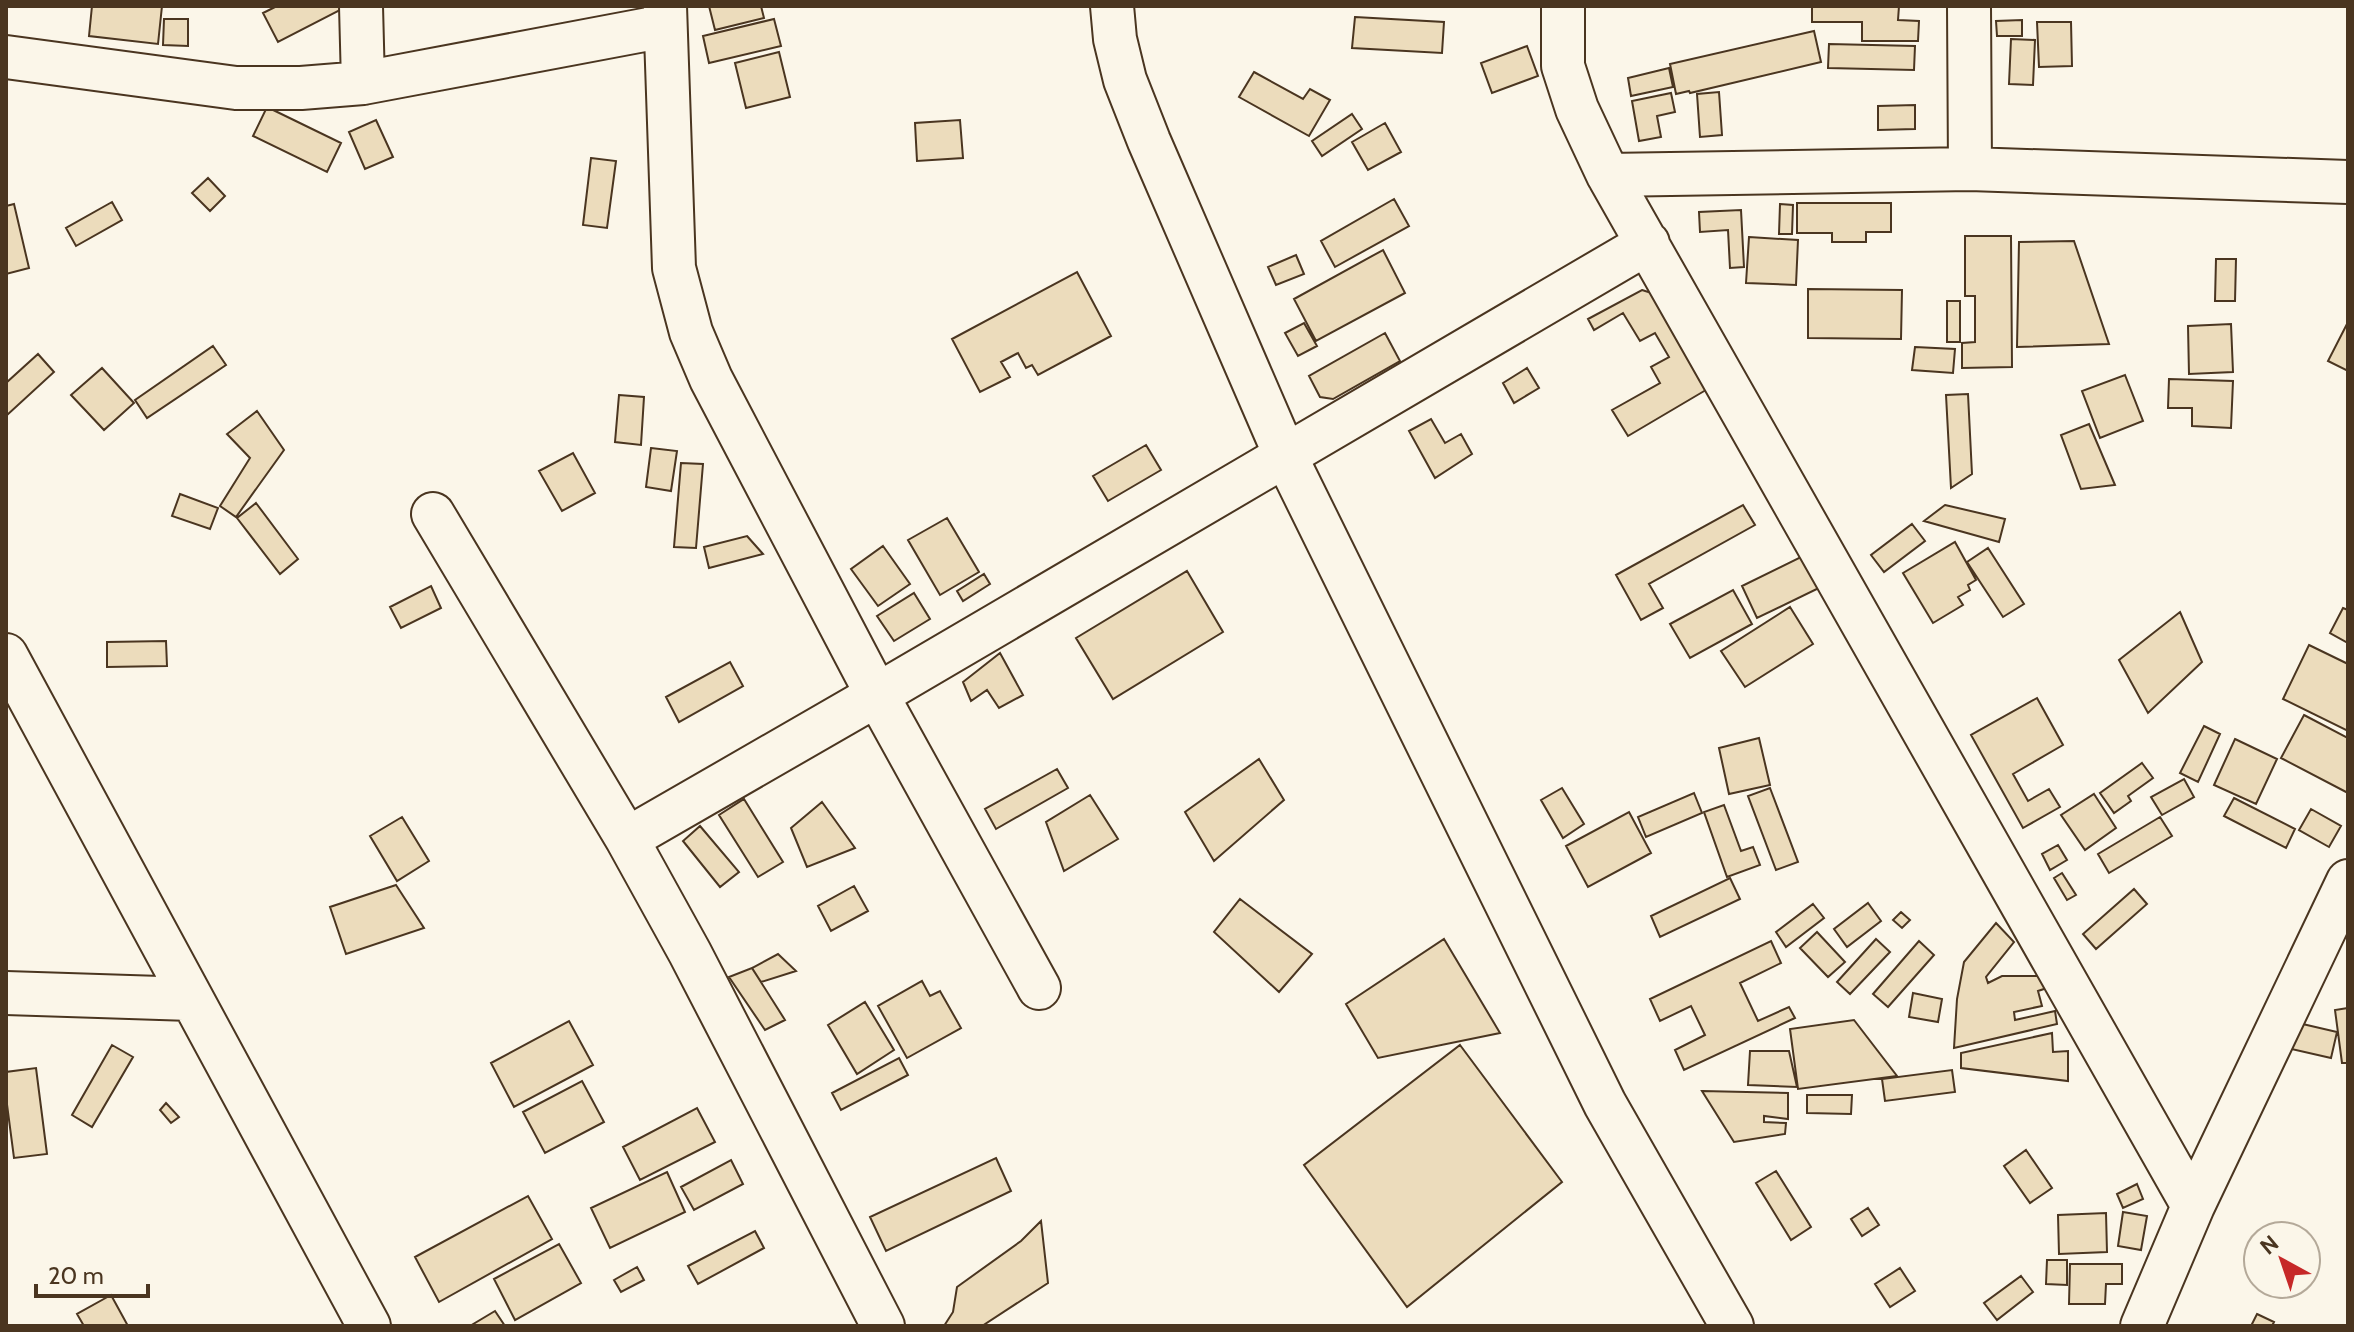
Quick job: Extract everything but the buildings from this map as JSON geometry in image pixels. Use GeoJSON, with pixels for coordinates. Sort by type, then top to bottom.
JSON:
{"type":"FeatureCollection","features":[{"type":"Feature","properties":{"kind":"street"},"geometry":{"type":"LineString","coordinates":[[361,6],[363,83]]}},
{"type":"Feature","properties":{"kind":"street"},"geometry":{"type":"LineString","coordinates":[[1112,6],[1115,39],[1125,80],[1285,455],[1605,1104],[1732,1326]]}},
{"type":"Feature","properties":{"kind":"street"},"geometry":{"type":"LineString","coordinates":[[1563,6],[1563,66],[1577,109],[1608,175],[2193,1206]]}},
{"type":"Feature","properties":{"kind":"street"},"geometry":{"type":"LineString","coordinates":[[1969,6],[1970,169]]}},
{"type":"Feature","properties":{"kind":"street"},"geometry":{"type":"LineString","coordinates":[[6,57],[236,88],[301,88],[363,83],[665,16],[674,268],[691,332],[711,379],[877,695],[1039,988]]}},
{"type":"Feature","properties":{"kind":"street"},"geometry":{"type":"LineString","coordinates":[[1608,175],[1970,169],[2348,182]]}},
{"type":"Feature","properties":{"kind":"street"},"geometry":{"type":"LineString","coordinates":[[627,839],[1648,243]]}},
{"type":"Feature","properties":{"kind":"street"},"geometry":{"type":"LineString","coordinates":[[433,514],[627,839],[690,953],[883,1326]]}},
{"type":"Feature","properties":{"kind":"street"},"geometry":{"type":"LineString","coordinates":[[6,655],[369,1326]]}},
{"type":"Feature","properties":{"kind":"street"},"geometry":{"type":"LineString","coordinates":[[2142,1326],[2193,1206],[2348,881]]}},
{"type":"Feature","properties":{"kind":"street"},"geometry":{"type":"LineString","coordinates":[[6,993],[191,999]]}}]}
